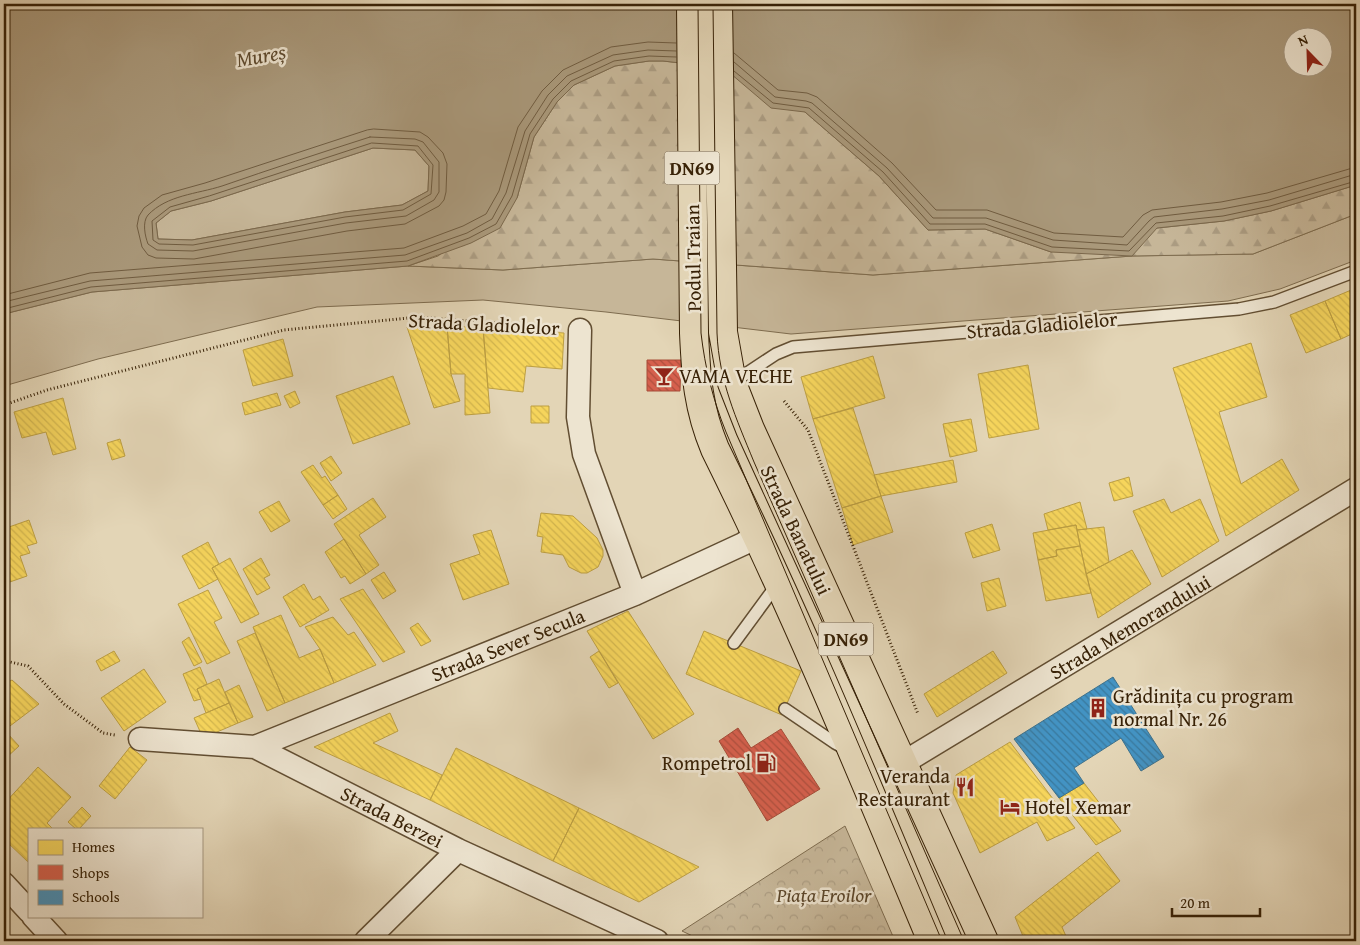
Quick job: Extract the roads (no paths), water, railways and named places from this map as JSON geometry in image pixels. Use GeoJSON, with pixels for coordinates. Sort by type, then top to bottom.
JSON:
{"type":"FeatureCollection","features":[{"type":"Feature","properties":{"kind":"main road","name":"Podul Traian"},"geometry":{"type":"LineString","coordinates":[[691,4],[694,333]]}},
{"type":"Feature","properties":{"kind":"main road","name":"Podul Traian"},"geometry":{"type":"LineString","coordinates":[[718,4],[723,332]]}},
{"type":"Feature","properties":{"kind":"main road","name":"Strada Banatului"},"geometry":{"type":"LineString","coordinates":[[723,332],[732,383],[750,429],[984,941]]}},
{"type":"Feature","properties":{"kind":"main road","name":"Strada Banatului"},"geometry":{"type":"LineString","coordinates":[[694,333],[695,367],[700,405],[715,449],[779,581],[854,752],[932,941]]}},
{"type":"Feature","properties":{"kind":"street","name":"Strada Gladiolelor"},"geometry":{"type":"LineString","coordinates":[[580,330],[578,417],[584,454],[635,594]]}},
{"type":"Feature","properties":{"kind":"street","name":"Strada Memorandului"},"geometry":{"type":"LineString","coordinates":[[903,763],[1356,490]]}},
{"type":"Feature","properties":{"kind":"street","name":"Strada Sever Secula"},"geometry":{"type":"LineString","coordinates":[[255,747],[635,594],[743,544],[757,535]]}},
{"type":"Feature","properties":{"kind":"street","name":"Strada Berzei"},"geometry":{"type":"LineString","coordinates":[[140,739],[255,747],[458,850],[657,941]]}},
{"type":"Feature","properties":{"kind":"street"},"geometry":{"type":"LineString","coordinates":[[366,941],[458,850]]}},
{"type":"Feature","properties":{"kind":"street"},"geometry":{"type":"LineString","coordinates":[[4,884],[28,911]]}},
{"type":"Feature","properties":{"kind":"street"},"geometry":{"type":"LineString","coordinates":[[35,918],[56,941]]}},
{"type":"Feature","properties":{"kind":"lane","name":"Strada Gladiolelor"},"geometry":{"type":"LineString","coordinates":[[732,383],[776,354],[793,347],[1239,309],[1274,302],[1356,271]]}},
{"type":"Feature","properties":{"kind":"lane"},"geometry":{"type":"LineString","coordinates":[[734,643],[779,581]]}},
{"type":"Feature","properties":{"kind":"lane"},"geometry":{"type":"LineString","coordinates":[[785,709],[835,743],[854,752]]}},
{"type":"Feature","properties":{"kind":"water","name":"Mureș"},"geometry":{"type":"Polygon","coordinates":[[[4,4],[1356,4],[1356,185],[1271,211],[1224,221],[1157,228],[1132,256],[1051,252],[985,229],[928,230],[879,176],[805,112],[771,108],[724,68],[649,61],[615,66],[574,85],[557,102],[534,137],[517,198],[500,228],[471,243],[408,266],[92,292],[4,314],[4,4]],[[373,148],[211,201],[171,211],[156,223],[158,239],[192,240],[345,212],[402,205],[428,191],[429,166],[415,150],[373,148]]]}},
{"type":"Feature","properties":{"kind":"tram line"},"geometry":{"type":"LineString","coordinates":[[698,4],[701,333],[710,384],[726,432],[942,941]]}},
{"type":"Feature","properties":{"kind":"tram line"},"geometry":{"type":"LineString","coordinates":[[713,4],[717,333],[718,351],[725,383],[735,415],[754,462],[964,941]]}},
{"type":"Feature","properties":{"kind":"place","name":"VAMA VECHE"},"geometry":{"type":"Point","coordinates":[664,376]}},
{"type":"Feature","properties":{"kind":"place","name":"Grădinița cu program normal Nr. 26"},"geometry":{"type":"Point","coordinates":[1098,708]}},
{"type":"Feature","properties":{"kind":"place","name":"Rompetrol"},"geometry":{"type":"Point","coordinates":[766,763]}},
{"type":"Feature","properties":{"kind":"place","name":"Veranda Restaurant"},"geometry":{"type":"Point","coordinates":[965,787]}},
{"type":"Feature","properties":{"kind":"place","name":"Hotel Xemar"},"geometry":{"type":"Point","coordinates":[1010,807]}},
{"type":"Feature","properties":{"kind":"park label","name":"Piața Eroilor"},"geometry":{"type":"Point","coordinates":[824,895]}}]}
